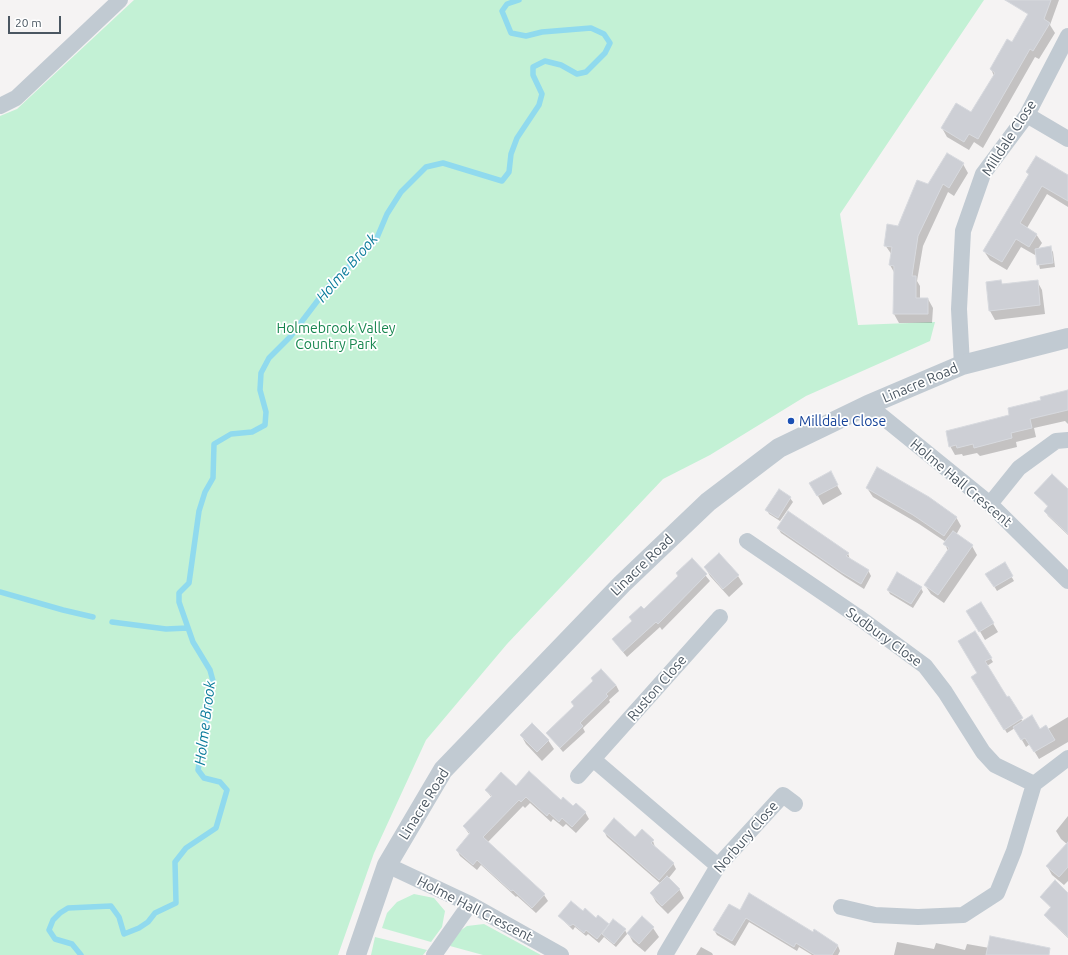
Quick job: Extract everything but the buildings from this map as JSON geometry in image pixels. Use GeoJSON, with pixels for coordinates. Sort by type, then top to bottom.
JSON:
{"type":"FeatureCollection","features":[{"type":"Feature","properties":{"kind":"street"},"geometry":{"type":"LineString","coordinates":[[0,106],[16,98],[120,0]]}},
{"type":"Feature","properties":{"kind":"street","name":"Milldale Close"},"geometry":{"type":"LineString","coordinates":[[962,365],[959,309],[963,231],[983,174],[1027,115],[1068,36]]}},
{"type":"Feature","properties":{"kind":"street"},"geometry":{"type":"LineString","coordinates":[[1027,115],[1068,139]]}},
{"type":"Feature","properties":{"kind":"street","name":"Linacre Road"},"geometry":{"type":"LineString","coordinates":[[356,955],[387,865],[443,770],[622,584],[708,502],[779,448],[868,405],[962,365],[1068,338]]}},
{"type":"Feature","properties":{"kind":"street","name":"Holme Hall Crescent"},"geometry":{"type":"LineString","coordinates":[[868,405],[990,504],[1068,582]]}},
{"type":"Feature","properties":{"kind":"street"},"geometry":{"type":"LineString","coordinates":[[990,504],[1018,468],[1056,441],[1068,440]]}},
{"type":"Feature","properties":{"kind":"street","name":"Sudbury Close"},"geometry":{"type":"LineString","coordinates":[[747,541],[857,616],[925,666],[945,692],[983,752],[995,765],[1034,784]]}},
{"type":"Feature","properties":{"kind":"street","name":"Ruston Close"},"geometry":{"type":"LineString","coordinates":[[578,776],[594,760],[720,617]]}},
{"type":"Feature","properties":{"kind":"street"},"geometry":{"type":"LineString","coordinates":[[841,907],[875,915],[918,917],[963,915],[997,893],[1014,851],[1034,784],[1068,758]]}},
{"type":"Feature","properties":{"kind":"street"},"geometry":{"type":"LineString","coordinates":[[594,760],[718,866]]}},
{"type":"Feature","properties":{"kind":"street","name":"Norbury Close"},"geometry":{"type":"LineString","coordinates":[[665,955],[718,866],[783,795],[795,804]]}},
{"type":"Feature","properties":{"kind":"street","name":"Holme Hall Crescent"},"geometry":{"type":"LineString","coordinates":[[387,865],[470,904],[561,955]]}},
{"type":"Feature","properties":{"kind":"street"},"geometry":{"type":"LineString","coordinates":[[434,955],[470,904]]}},
{"type":"Feature","properties":{"kind":"green space","name":"Holmebrook Valley Country Park"},"geometry":{"type":"Polygon","coordinates":[[[134,0],[984,0],[840,214],[858,325],[935,322],[930,341],[806,396],[710,455],[663,479],[507,644],[426,740],[374,853],[338,955],[0,955],[0,116],[17,109],[134,0]]]}},
{"type":"Feature","properties":{"kind":"green space"},"geometry":{"type":"Polygon","coordinates":[[[414,894],[434,898],[445,911],[442,927],[431,942],[382,928],[387,913],[397,902],[414,894]]]}},
{"type":"Feature","properties":{"kind":"green space"},"geometry":{"type":"Polygon","coordinates":[[[484,924],[541,955],[483,955],[450,946],[457,933],[467,926],[484,924]]]}},
{"type":"Feature","properties":{"kind":"green space"},"geometry":{"type":"Polygon","coordinates":[[[375,937],[427,950],[423,955],[371,955],[375,937]]]}},
{"type":"Feature","properties":{"kind":"waterway","name":"Holme Brook"},"geometry":{"type":"LineString","coordinates":[[81,955],[72,944],[55,939],[49,930],[53,920],[68,908],[111,906],[119,917],[124,934],[139,928],[148,922],[155,913],[176,903],[175,862],[186,848],[216,828],[227,790],[220,782],[204,778],[198,770],[213,681],[210,670],[193,642],[179,602],[179,593],[189,583],[199,511],[205,492],[213,478],[214,444],[231,434],[252,432],[265,425],[266,412],[260,390],[261,373],[269,358],[290,337],[328,287],[376,240],[387,214],[401,192],[426,167],[443,163],[502,181],[509,172],[511,154],[517,138],[539,105],[542,94],[533,75],[533,67],[545,61],[561,65],[577,74],[586,72],[605,53],[610,43],[604,34],[591,28],[542,32],[526,36],[511,33],[502,11],[507,4],[519,0]]}},
{"type":"Feature","properties":{"kind":"waterway"},"geometry":{"type":"LineString","coordinates":[[0,592],[93,617]]}},
{"type":"Feature","properties":{"kind":"waterway"},"geometry":{"type":"LineString","coordinates":[[112,622],[166,629],[188,628]]}},
{"type":"Feature","properties":{"kind":"place","name":"Milldale Close"},"geometry":{"type":"Point","coordinates":[791,421]}}]}
